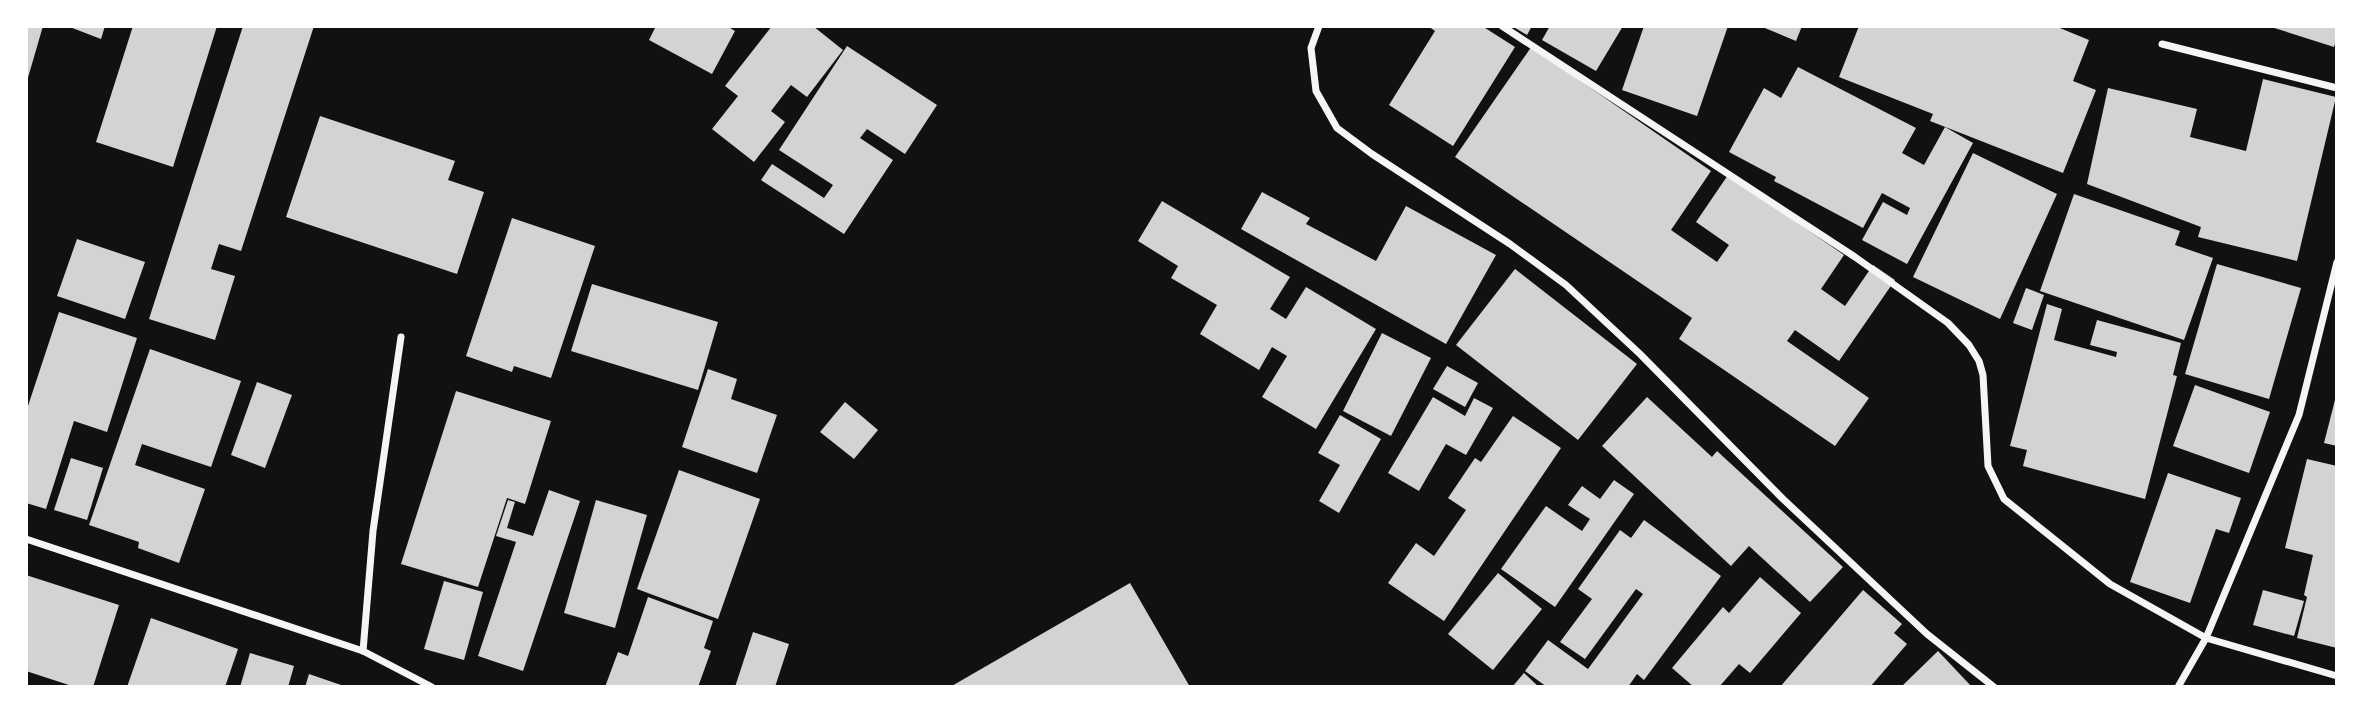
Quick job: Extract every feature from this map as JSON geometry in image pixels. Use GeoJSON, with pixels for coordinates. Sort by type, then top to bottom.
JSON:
{"type":"FeatureCollection","features":[{"type":"Feature","properties":{"kind":"street"},"geometry":{"type":"LineString","coordinates":[[1319,26],[1311,48],[1316,91],[1337,128],[1371,154],[1510,244],[1566,285],[1640,354],[1736,453],[1927,634],[1994,687]]}},
{"type":"Feature","properties":{"kind":"street"},"geometry":{"type":"LineString","coordinates":[[1502,26],[1855,257],[1948,323],[1969,345],[1981,368],[1988,466],[2004,499],[2110,584],[2206,638],[2337,676]]}},
{"type":"Feature","properties":{"kind":"street"},"geometry":{"type":"LineString","coordinates":[[2162,44],[2337,88]]}},
{"type":"Feature","properties":{"kind":"street"},"geometry":{"type":"LineString","coordinates":[[2178,687],[2206,638],[2300,415],[2337,262]]}},
{"type":"Feature","properties":{"kind":"street"},"geometry":{"type":"LineString","coordinates":[[363,651],[373,531],[401,337]]}},
{"type":"Feature","properties":{"kind":"street"},"geometry":{"type":"LineString","coordinates":[[26,539],[363,651],[432,687]]}},
{"type":"Feature","properties":{"kind":"building"},"geometry":{"type":"Polygon","coordinates":[[[26,26],[43,26],[27,81],[26,80],[26,26]]]}},
{"type":"Feature","properties":{"kind":"building"},"geometry":{"type":"Polygon","coordinates":[[[67,26],[105,26],[101,39],[67,26]]]}},
{"type":"Feature","properties":{"kind":"building"},"geometry":{"type":"Polygon","coordinates":[[[133,26],[217,26],[173,167],[96,142],[133,26]]]}},
{"type":"Feature","properties":{"kind":"building"},"geometry":{"type":"Polygon","coordinates":[[[243,26],[314,26],[241,251],[219,244],[211,269],[235,276],[215,340],[149,319],[243,26]]]}},
{"type":"Feature","properties":{"kind":"building"},"geometry":{"type":"Polygon","coordinates":[[[656,26],[727,26],[735,31],[712,74],[649,40],[656,26]]]}},
{"type":"Feature","properties":{"kind":"building"},"geometry":{"type":"Polygon","coordinates":[[[772,26],[813,26],[843,50],[807,97],[791,85],[771,111],[785,122],[754,162],[712,129],[738,96],[725,86],[772,26]]]}},
{"type":"Feature","properties":{"kind":"building"},"geometry":{"type":"Polygon","coordinates":[[[1428,26],[1482,26],[1515,47],[1453,146],[1389,105],[1435,31],[1428,26]]]}},
{"type":"Feature","properties":{"kind":"building"},"geometry":{"type":"Polygon","coordinates":[[[1512,26],[1532,26],[1527,35],[1512,26]]]}},
{"type":"Feature","properties":{"kind":"building"},"geometry":{"type":"Polygon","coordinates":[[[1550,26],[1623,26],[1596,71],[1542,40],[1550,26]]]}},
{"type":"Feature","properties":{"kind":"building"},"geometry":{"type":"Polygon","coordinates":[[[1644,26],[1728,26],[1697,116],[1622,90],[1644,26]]]}},
{"type":"Feature","properties":{"kind":"building"},"geometry":{"type":"Polygon","coordinates":[[[1760,26],[1802,26],[1796,41],[1760,26]]]}},
{"type":"Feature","properties":{"kind":"building"},"geometry":{"type":"Polygon","coordinates":[[[1859,26],[2055,26],[2089,40],[2073,81],[2096,90],[2063,173],[1930,121],[1933,114],[1839,77],[1859,26]]]}},
{"type":"Feature","properties":{"kind":"building"},"geometry":{"type":"Polygon","coordinates":[[[2268,26],[2337,26],[2337,37],[2334,47],[2268,26]]]}},
{"type":"Feature","properties":{"kind":"building"},"geometry":{"type":"Polygon","coordinates":[[[1534,43],[1563,69],[1711,171],[1671,230],[1717,262],[1729,245],[1696,222],[1728,175],[1844,255],[1821,289],[1845,306],[1873,265],[1895,280],[1839,361],[1795,330],[1787,341],[1869,398],[1835,446],[1679,339],[1692,318],[1455,157],[1534,43]]]}},
{"type":"Feature","properties":{"kind":"building"},"geometry":{"type":"Polygon","coordinates":[[[847,46],[937,105],[905,154],[867,129],[860,138],[893,160],[844,234],[761,180],[772,164],[824,198],[833,185],[779,150],[847,46]]]}},
{"type":"Feature","properties":{"kind":"building"},"geometry":{"type":"Polygon","coordinates":[[[1798,67],[1916,128],[1902,153],[1924,165],[1945,127],[1973,143],[1907,264],[1862,240],[1883,202],[1907,215],[1910,208],[1882,193],[1863,228],[1774,181],[1776,177],[1729,152],[1764,88],[1781,98],[1798,67]]]}},
{"type":"Feature","properties":{"kind":"building"},"geometry":{"type":"Polygon","coordinates":[[[2263,79],[2336,97],[2297,261],[2198,237],[2201,227],[2087,184],[2108,88],[2197,109],[2190,137],[2246,151],[2263,79]]]}},
{"type":"Feature","properties":{"kind":"building"},"geometry":{"type":"Polygon","coordinates":[[[320,116],[455,161],[448,180],[484,192],[457,274],[286,217],[320,116]]]}},
{"type":"Feature","properties":{"kind":"building"},"geometry":{"type":"Polygon","coordinates":[[[1973,153],[2057,194],[2000,319],[1913,277],[1973,153]]]}},
{"type":"Feature","properties":{"kind":"building"},"geometry":{"type":"Polygon","coordinates":[[[1262,192],[1310,218],[1306,224],[1376,261],[1406,206],[1496,255],[1446,344],[1241,229],[1262,192]]]}},
{"type":"Feature","properties":{"kind":"building"},"geometry":{"type":"Polygon","coordinates":[[[2074,194],[2180,231],[2175,245],[2213,258],[2184,340],[2040,291],[2074,194]]]}},
{"type":"Feature","properties":{"kind":"building"},"geometry":{"type":"Polygon","coordinates":[[[1162,201],[1290,277],[1270,309],[1286,319],[1306,287],[1376,329],[1316,429],[1262,397],[1287,356],[1272,347],[1259,370],[1200,334],[1217,305],[1171,278],[1178,266],[1138,241],[1162,201]]]}},
{"type":"Feature","properties":{"kind":"building"},"geometry":{"type":"Polygon","coordinates":[[[512,218],[595,246],[551,378],[514,366],[512,372],[466,356],[512,218]]]}},
{"type":"Feature","properties":{"kind":"building"},"geometry":{"type":"Polygon","coordinates":[[[77,239],[145,262],[125,319],[57,296],[77,239]]]}},
{"type":"Feature","properties":{"kind":"building"},"geometry":{"type":"Polygon","coordinates":[[[2217,264],[2301,288],[2269,399],[2185,374],[2217,264]]]}},
{"type":"Feature","properties":{"kind":"building"},"geometry":{"type":"Polygon","coordinates":[[[1515,269],[1637,364],[1578,440],[1456,345],[1515,269]]]}},
{"type":"Feature","properties":{"kind":"building"},"geometry":{"type":"Polygon","coordinates":[[[592,284],[718,322],[698,390],[571,351],[592,284]]]}},
{"type":"Feature","properties":{"kind":"building"},"geometry":{"type":"Polygon","coordinates":[[[2026,288],[2044,295],[2032,330],[2013,323],[2026,288]]]}},
{"type":"Feature","properties":{"kind":"building"},"geometry":{"type":"Polygon","coordinates":[[[2047,304],[2062,309],[2054,340],[2116,357],[2117,352],[2090,345],[2097,320],[2181,343],[2173,375],[2177,376],[2145,499],[2023,466],[2027,450],[2010,446],[2047,304]]]}},
{"type":"Feature","properties":{"kind":"building"},"geometry":{"type":"Polygon","coordinates":[[[59,312],[137,338],[107,432],[74,421],[46,509],[26,503],[26,412],[59,312]]]}},
{"type":"Feature","properties":{"kind":"building"},"geometry":{"type":"Polygon","coordinates":[[[1382,333],[1431,358],[1391,436],[1343,411],[1382,333]]]}},
{"type":"Feature","properties":{"kind":"building"},"geometry":{"type":"Polygon","coordinates":[[[150,349],[241,381],[211,467],[142,444],[135,465],[205,489],[179,563],[138,548],[139,542],[89,525],[150,349]]]}},
{"type":"Feature","properties":{"kind":"building"},"geometry":{"type":"Polygon","coordinates":[[[1447,366],[1478,383],[1465,407],[1433,389],[1447,366]]]}},
{"type":"Feature","properties":{"kind":"building"},"geometry":{"type":"Polygon","coordinates":[[[708,369],[737,379],[731,399],[777,415],[757,473],[682,447],[708,369]]]}},
{"type":"Feature","properties":{"kind":"building"},"geometry":{"type":"Polygon","coordinates":[[[257,382],[292,395],[265,468],[231,455],[257,382]]]}},
{"type":"Feature","properties":{"kind":"building"},"geometry":{"type":"Polygon","coordinates":[[[2195,385],[2270,412],[2249,473],[2173,446],[2195,385]]]}},
{"type":"Feature","properties":{"kind":"building"},"geometry":{"type":"Polygon","coordinates":[[[456,391],[551,421],[525,504],[507,498],[478,587],[401,564],[456,391]]]}},
{"type":"Feature","properties":{"kind":"building"},"geometry":{"type":"Polygon","coordinates":[[[2337,396],[2337,446],[2324,443],[2337,396]]]}},
{"type":"Feature","properties":{"kind":"building"},"geometry":{"type":"Polygon","coordinates":[[[1433,397],[1465,416],[1474,398],[1493,408],[1466,455],[1446,444],[1419,491],[1388,473],[1433,397]]]}},
{"type":"Feature","properties":{"kind":"building"},"geometry":{"type":"Polygon","coordinates":[[[1647,397],[1712,457],[1717,451],[1843,567],[1810,602],[1749,546],[1731,566],[1602,446],[1647,397]]]}},
{"type":"Feature","properties":{"kind":"building"},"geometry":{"type":"Polygon","coordinates":[[[845,402],[878,430],[854,459],[820,432],[845,402]]]}},
{"type":"Feature","properties":{"kind":"building"},"geometry":{"type":"Polygon","coordinates":[[[1340,415],[1381,439],[1339,513],[1319,501],[1340,465],[1318,453],[1340,415]]]}},
{"type":"Feature","properties":{"kind":"building"},"geometry":{"type":"Polygon","coordinates":[[[1513,416],[1561,448],[1444,621],[1388,583],[1416,543],[1434,556],[1466,510],[1448,498],[1475,458],[1481,462],[1513,416]]]}},
{"type":"Feature","properties":{"kind":"building"},"geometry":{"type":"Polygon","coordinates":[[[71,458],[103,468],[87,520],[54,510],[71,458]]]}},
{"type":"Feature","properties":{"kind":"building"},"geometry":{"type":"Polygon","coordinates":[[[2307,459],[2337,466],[2337,648],[2297,638],[2313,555],[2285,548],[2307,459]]]}},
{"type":"Feature","properties":{"kind":"building"},"geometry":{"type":"Polygon","coordinates":[[[679,470],[760,499],[718,619],[637,589],[679,470]]]}},
{"type":"Feature","properties":{"kind":"building"},"geometry":{"type":"Polygon","coordinates":[[[2168,473],[2241,498],[2229,533],[2216,529],[2190,603],[2130,582],[2168,473]]]}},
{"type":"Feature","properties":{"kind":"building"},"geometry":{"type":"Polygon","coordinates":[[[1614,480],[1634,494],[1555,607],[1501,569],[1546,506],[1582,531],[1590,519],[1568,505],[1582,486],[1600,499],[1614,480]]]}},
{"type":"Feature","properties":{"kind":"building"},"geometry":{"type":"Polygon","coordinates":[[[549,490],[580,501],[523,671],[478,656],[516,542],[496,536],[508,500],[515,502],[507,528],[533,536],[549,490]]]}},
{"type":"Feature","properties":{"kind":"building"},"geometry":{"type":"Polygon","coordinates":[[[596,500],[647,515],[615,628],[564,613],[596,500]]]}},
{"type":"Feature","properties":{"kind":"building"},"geometry":{"type":"Polygon","coordinates":[[[1644,520],[1721,576],[1644,680],[1637,674],[1628,687],[1547,687],[1525,671],[1548,640],[1588,669],[1643,594],[1636,589],[1585,659],[1560,642],[1592,599],[1578,589],[1620,530],[1631,538],[1644,520]]]}},
{"type":"Feature","properties":{"kind":"building"},"geometry":{"type":"Polygon","coordinates":[[[1498,573],[1542,609],[1493,670],[1448,634],[1498,573]]]}},
{"type":"Feature","properties":{"kind":"building"},"geometry":{"type":"Polygon","coordinates":[[[26,575],[119,605],[93,687],[75,687],[26,671],[26,575]]]}},
{"type":"Feature","properties":{"kind":"building"},"geometry":{"type":"Polygon","coordinates":[[[1760,577],[1801,613],[1750,673],[1739,664],[1719,687],[1694,687],[1672,668],[1723,607],[1729,613],[1760,577]]]}},
{"type":"Feature","properties":{"kind":"building"},"geometry":{"type":"Polygon","coordinates":[[[444,581],[483,592],[464,660],[424,649],[444,581]]]}},
{"type":"Feature","properties":{"kind":"building"},"geometry":{"type":"Polygon","coordinates":[[[1130,583],[1190,687],[950,687],[1130,583]]]}},
{"type":"Feature","properties":{"kind":"building"},"geometry":{"type":"Polygon","coordinates":[[[1863,590],[1902,624],[1894,633],[1907,644],[1870,687],[1780,687],[1863,590]]]}},
{"type":"Feature","properties":{"kind":"building"},"geometry":{"type":"Polygon","coordinates":[[[2263,590],[2304,601],[2294,636],[2253,625],[2263,590]]]}},
{"type":"Feature","properties":{"kind":"building"},"geometry":{"type":"Polygon","coordinates":[[[648,597],[713,621],[704,648],[711,651],[698,687],[605,687],[618,652],[628,656],[648,597]]]}},
{"type":"Feature","properties":{"kind":"building"},"geometry":{"type":"Polygon","coordinates":[[[151,618],[238,649],[225,687],[127,687],[151,618]]]}},
{"type":"Feature","properties":{"kind":"building"},"geometry":{"type":"Polygon","coordinates":[[[753,632],[789,644],[775,687],[735,687],[753,632]]]}},
{"type":"Feature","properties":{"kind":"building"},"geometry":{"type":"Polygon","coordinates":[[[1938,651],[1972,687],[1901,687],[1938,651]]]}},
{"type":"Feature","properties":{"kind":"building"},"geometry":{"type":"Polygon","coordinates":[[[250,653],[294,666],[288,687],[240,687],[250,653]]]}},
{"type":"Feature","properties":{"kind":"building"},"geometry":{"type":"Polygon","coordinates":[[[1524,673],[1539,687],[1512,687],[1524,673]]]}},
{"type":"Feature","properties":{"kind":"building"},"geometry":{"type":"Polygon","coordinates":[[[309,674],[344,686],[344,687],[305,687],[309,674]]]}}]}
